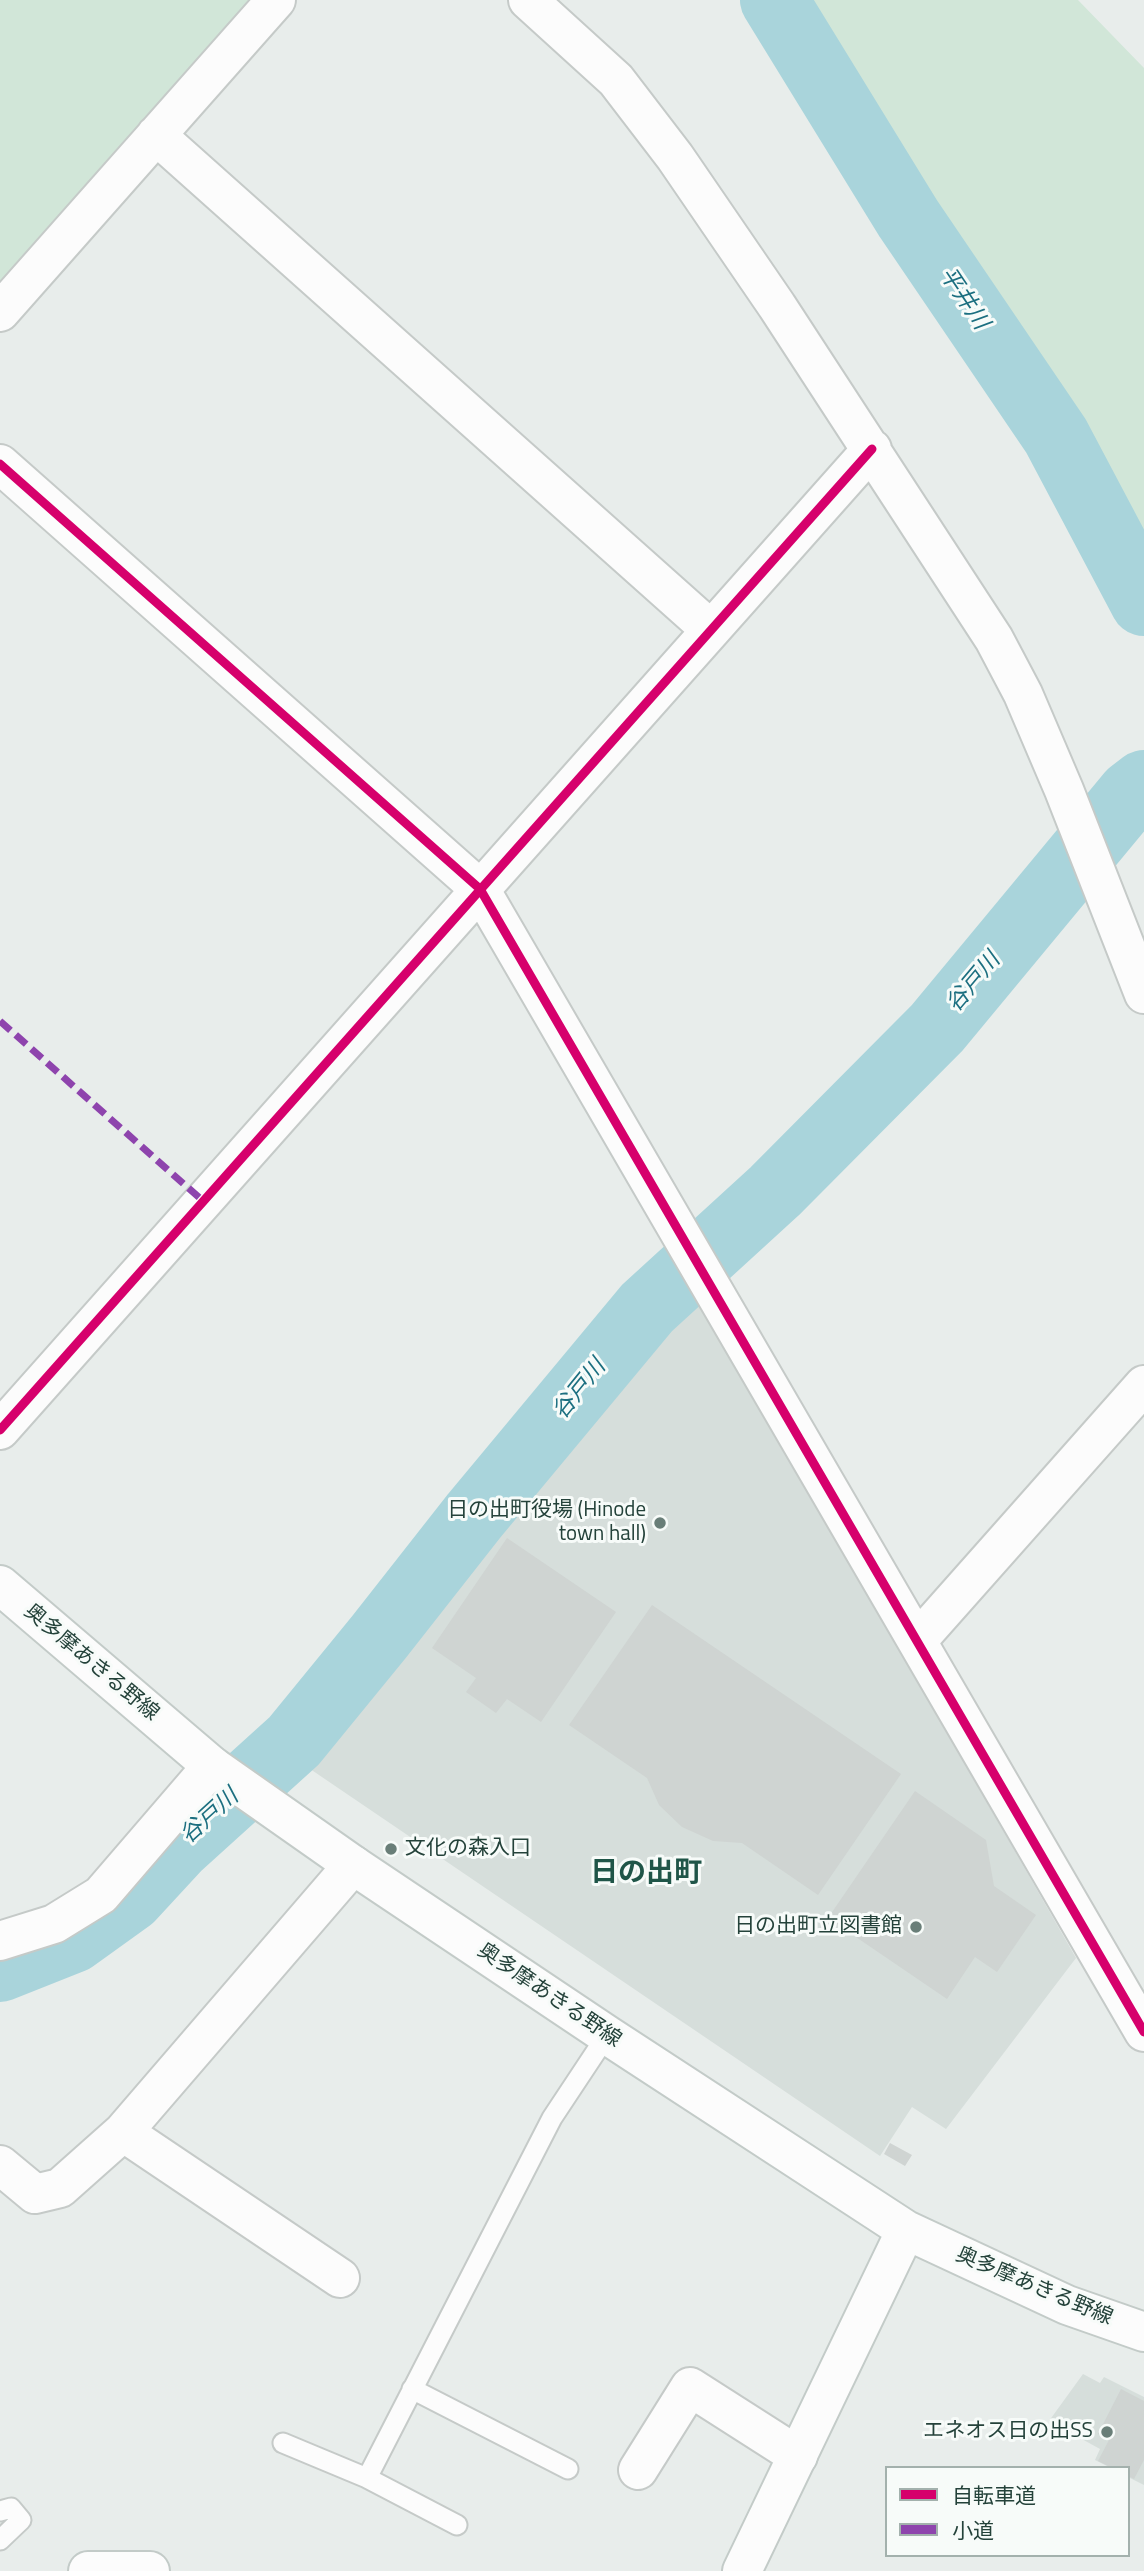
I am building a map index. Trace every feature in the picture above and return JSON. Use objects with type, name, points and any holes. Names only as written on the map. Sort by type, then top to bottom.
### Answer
[{"type":"street","points":[[0,312],[276,0]]},
{"type":"street","points":[[528,0],[616,80],[717,217],[872,449],[994,639],[1023,694],[1064,790],[1144,994]]},
{"type":"street","points":[[156,135],[711,630]]},
{"type":"street","points":[[0,1430],[872,449]]},
{"type":"street","points":[[0,464],[481,889],[1144,2032]]},
{"type":"street","points":[[917,1641],[1144,1385]]},
{"type":"street","name":"奥多摩あきる野線","points":[[0,1586],[212,1766],[353,1865],[607,2035],[906,2230],[1067,2305],[1144,2332]]},
{"type":"street","points":[[0,1941],[54,1924],[102,1895],[212,1766]]},
{"type":"street","points":[[0,2165],[35,2194],[60,2188],[123,2132],[353,1865]]},
{"type":"street","points":[[123,2132],[340,2278]]},
{"type":"street","points":[[742,2571],[906,2230]]},
{"type":"street","points":[[638,2470],[690,2387],[798,2456]]},
{"type":"street","points":[[88,2571],[150,2571]]},
{"type":"lane","points":[[367,2478],[552,2118],[607,2035]]},
{"type":"lane","points":[[412,2389],[568,2469]]},
{"type":"lane","points":[[283,2443],[367,2478],[457,2525]]},
{"type":"lane","points":[[0,2511],[11,2508],[20,2520],[0,2540]]},
{"type":"shaded area","name":"日の出町役場 (Hinode town hall)","points":[[694,1290],[1076,1958],[946,2129],[912,2107],[880,2156],[291,1756]]},
{"type":"shaded area","name":"エネオス日の出SS","points":[[1083,2374],[1100,2383],[1104,2377],[1144,2397],[1144,2485],[1130,2478],[1130,2466],[1107,2466],[1095,2460],[1100,2449],[1049,2421]]},
{"type":"green space","points":[[0,0],[251,0],[0,282]]},
{"type":"green space","points":[[809,0],[1078,0],[1144,68],[1144,548],[923,201]]},
{"type":"building","points":[[507,1538],[616,1612],[541,1722],[507,1699],[496,1713],[466,1692],[476,1678],[432,1648]]},
{"type":"building","points":[[652,1605],[901,1774],[818,1895],[742,1843],[713,1841],[682,1827],[659,1805],[647,1778],[569,1725]]},
{"type":"building","points":[[915,1791],[986,1840],[994,1886],[1036,1915],[997,1972],[975,1957],[947,1999],[828,1918]]},
{"type":"building","points":[[890,2143],[912,2155],[905,2166],[884,2154]]},
{"type":"building","points":[[1121,2389],[1144,2401],[1144,2460],[1134,2479],[1130,2477],[1130,2466],[1108,2466],[1098,2461],[1109,2440],[1098,2434]]},
{"type":"waterway","name":"平井川","points":[[774,0],[908,218],[1056,436],[1144,602]]},
{"type":"waterway","name":"谷戸川","points":[[0,1968],[73,1939],[130,1898],[178,1846],[294,1741],[474,1516],[647,1308],[775,1191],[937,1028],[1131,794],[1144,784]]},
{"type":"marked path","points":[[0,1021],[203,1201]]},
{"type":"cycle path","points":[[0,1430],[872,449]]},
{"type":"cycle path","points":[[0,464],[480,889],[1144,2032]]},
{"type":"place","name":"日の出町役場 (Hinode town hall)","points":[[660,1523]]},
{"type":"place","name":"文化の森入口","points":[[391,1849]]},
{"type":"place","name":"日の出町立図書館","points":[[916,1927]]},
{"type":"place","name":"エネオス日の出SS","points":[[1107,2432]]},
{"type":"district","name":"日の出町","points":[[646,1874]]}]
